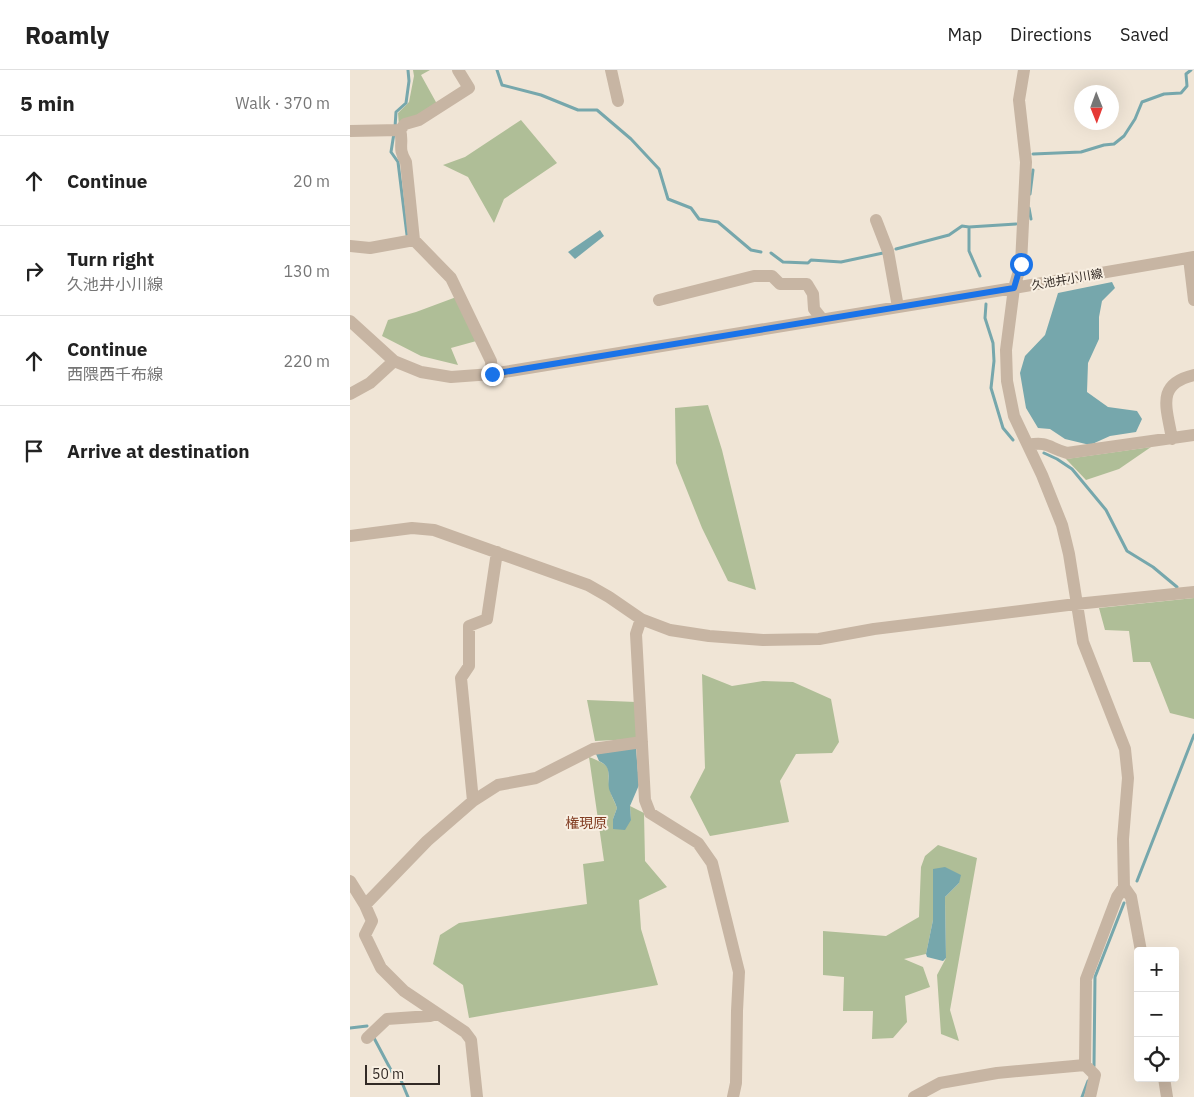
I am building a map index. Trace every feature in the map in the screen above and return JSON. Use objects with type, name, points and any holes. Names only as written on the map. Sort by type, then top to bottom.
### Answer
[{"type":"street","points":[[350,131],[396,130],[405,124],[419,120],[469,88],[458,70]]},
{"type":"street","points":[[611,70],[618,101]]},
{"type":"street","points":[[1024,70],[1019,100],[1026,162],[1021,264],[1014,288],[1006,350],[1007,381],[1014,416],[1042,475],[1062,525],[1069,554],[1083,642],[1124,749],[1128,778],[1123,839],[1124,887],[1131,897],[1140,947]]},
{"type":"street","points":[[396,130],[402,135],[400,152],[406,162],[414,240],[451,278],[491,361],[492,374]]},
{"type":"street","points":[[876,220],[888,251],[898,307]]},
{"type":"street","points":[[350,246],[370,248],[414,240]]},
{"type":"street","points":[[1191,257],[1194,300]]},
{"type":"street","name":"久池井小川線","points":[[350,322],[394,361],[421,372],[451,377],[492,374],[1191,257]]},
{"type":"street","points":[[660,300],[754,276],[772,276],[780,284],[807,284],[814,294],[814,309],[822,319]]},
{"type":"street","points":[[350,394],[370,383],[394,361]]},
{"type":"street","points":[[1172,439],[1166,397],[1168,390],[1178,380],[1194,375]]},
{"type":"street","points":[[1028,445],[1040,443],[1067,454],[1194,435]]},
{"type":"street","points":[[350,536],[412,528],[434,530],[588,586],[609,597],[641,619],[670,630],[709,636],[763,640],[818,639],[874,629],[1076,604],[1194,592]]},
{"type":"street","points":[[473,801],[461,678],[469,666],[469,626],[487,619],[497,552]]},
{"type":"street","points":[[641,619],[636,634],[645,800],[650,813],[698,843],[712,863],[739,972],[736,1083],[733,1097]]},
{"type":"street","points":[[365,905],[428,841],[473,801],[498,785],[536,778],[592,749],[642,742]]},
{"type":"street","points":[[350,882],[365,905],[372,921],[365,935],[381,968],[404,991],[465,1032],[471,1040],[477,1097]]},
{"type":"street","points":[[1090,1097],[1094,1075],[1085,1065],[1086,979],[1117,897],[1124,887]]},
{"type":"street","points":[[367,1038],[387,1020],[437,1014]]},
{"type":"street","points":[[914,1097],[940,1082],[997,1073],[1085,1065]]},
{"type":"street","points":[[1165,1082],[1167,1097]]},
{"type":"green space","points":[[413,70],[430,70],[421,75],[437,104],[399,126],[398,113],[409,102],[414,76]]},
{"type":"green space","points":[[521,120],[557,163],[504,199],[494,223],[468,177],[443,165],[465,157]]},
{"type":"green space","points":[[459,296],[480,340],[451,348],[458,365],[421,356],[382,336],[388,320]]},
{"type":"green space","points":[[708,405],[722,450],[756,590],[728,581],[702,528],[676,463],[675,408]]},
{"type":"green space","points":[[1151,447],[1119,469],[1086,480],[1066,459]]},
{"type":"green space","points":[[1194,598],[1194,719],[1170,713],[1150,662],[1133,662],[1129,631],[1105,630],[1099,608]]},
{"type":"green space","points":[[702,674],[732,686],[763,681],[793,682],[831,699],[839,742],[832,753],[796,754],[780,781],[789,822],[710,836],[690,797],[705,768]]},
{"type":"green space","points":[[587,700],[636,702],[636,739],[595,741]]},
{"type":"green space","points":[[589,757],[607,766],[611,792],[617,808],[613,819],[631,820],[630,806],[644,813],[645,861],[667,887],[639,900],[641,929],[658,985],[469,1018],[463,985],[433,964],[440,935],[459,923],[587,904],[583,864],[604,861]]},
{"type":"green space","points":[[938,845],[977,858],[950,1010],[959,1041],[941,1034],[937,975],[946,958],[945,897],[959,883],[933,869],[933,920],[926,954],[904,959],[923,967],[930,987],[905,996],[907,1022],[893,1038],[872,1039],[873,1011],[843,1011],[844,977],[823,975],[823,931],[886,936],[919,917],[921,867],[925,856]]},
{"type":"water","points":[[600,230],[604,236],[575,259],[568,252]]},
{"type":"water","points":[[1112,282],[1115,288],[1102,301],[1099,317],[1099,339],[1088,363],[1087,392],[1108,407],[1137,411],[1142,419],[1136,432],[1110,436],[1090,445],[1065,439],[1050,429],[1038,428],[1026,408],[1020,373],[1025,356],[1045,335],[1058,293]]},
{"type":"water","points":[[636,748],[639,785],[630,806],[631,820],[625,830],[613,829],[613,819],[617,808],[609,789],[608,769],[599,761],[596,754]]},
{"type":"water","points":[[945,867],[961,875],[959,883],[945,897],[946,958],[943,961],[927,957],[926,954],[933,920],[933,869]]},
{"type":"waterway","points":[[395,127],[396,112],[406,103],[409,81],[408,70]]},
{"type":"waterway","points":[[497,70],[502,85],[541,95],[578,110],[597,110],[631,139],[659,169],[668,199],[691,208],[699,219],[718,222],[751,250],[761,252]]},
{"type":"waterway","points":[[1033,154],[1081,152],[1114,144],[1124,136],[1135,119],[1142,102],[1164,94],[1181,93],[1187,86],[1186,74],[1191,70]]},
{"type":"waterway","points":[[394,133],[391,152],[398,162],[407,235]]},
{"type":"waterway","points":[[1030,194],[1033,170]]},
{"type":"waterway","points":[[1029,208],[1031,219]]},
{"type":"waterway","points":[[980,276],[969,251],[969,227],[1016,224]]},
{"type":"waterway","points":[[896,249],[949,235],[962,226],[969,227]]},
{"type":"waterway","points":[[771,253],[783,262],[808,263],[811,260],[841,262],[883,253]]},
{"type":"waterway","points":[[986,304],[985,318],[993,343],[994,361],[991,388],[1003,428],[1013,440]]},
{"type":"waterway","points":[[1044,453],[1072,469],[1106,510],[1127,551],[1153,567],[1177,587]]},
{"type":"waterway","points":[[1137,881],[1194,735]]},
{"type":"waterway","points":[[1094,1066],[1095,977],[1124,903]]},
{"type":"waterway","points":[[350,1028],[367,1026]]},
{"type":"waterway","points":[[374,1038],[392,1072],[398,1073],[408,1097]]},
{"type":"waterway","points":[[1082,1097],[1088,1081]]},
{"type":"district","name":"権現原","points":[[586,823]]},
{"type":"route","points":[[492,374],[1014,288],[1021,264]]}]
